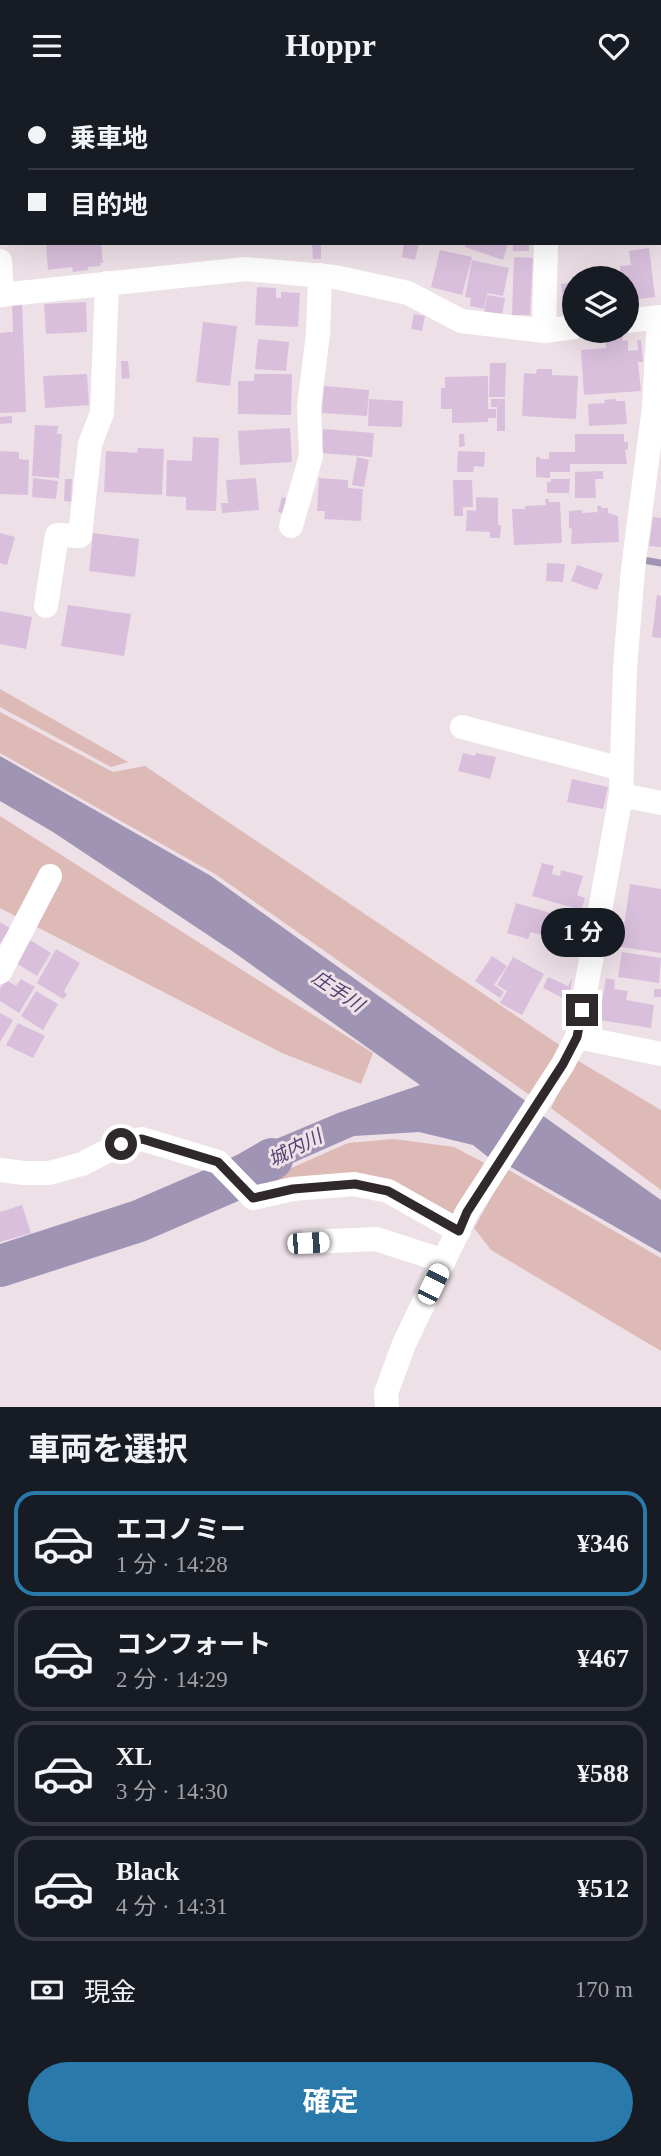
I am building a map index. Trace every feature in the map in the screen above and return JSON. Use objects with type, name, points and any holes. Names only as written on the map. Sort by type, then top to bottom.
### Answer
[{"type":"street","points":[[544,331],[546,245]]},
{"type":"street","points":[[0,261],[1,295],[246,269],[320,275],[408,293],[461,321],[544,331],[562,329]]},
{"type":"street","points":[[291,526],[312,456],[309,406],[318,334],[320,275]]},
{"type":"street","points":[[46,606],[57,535],[80,536],[90,444],[102,413],[107,283]]},
{"type":"street","points":[[387,1407],[386,1393],[404,1344],[463,1222],[563,1064],[577,1037],[621,795],[625,668],[633,569],[654,407],[660,317],[639,319]]},
{"type":"street","points":[[462,727],[622,769]]},
{"type":"street","points":[[621,795],[661,803]]},
{"type":"street","points":[[0,972],[50,876]]},
{"type":"street","points":[[577,1037],[661,1054]]},
{"type":"street","points":[[0,1170],[49,1173],[82,1164],[121,1144],[142,1139],[218,1162],[253,1198],[293,1189],[355,1184],[388,1191],[463,1222]]},
{"type":"street","points":[[308,1243],[376,1239],[444,1261]]},
{"type":"shaded area","points":[[0,689],[128,762],[111,767],[0,707]]},
{"type":"shaded area","points":[[0,712],[113,772],[145,766],[561,1046],[531,1096],[215,874],[0,753]]},
{"type":"shaded area","points":[[0,816],[373,1053],[361,1084],[282,1053],[0,908]]},
{"type":"shaded area","points":[[575,1059],[661,1110],[661,1190],[551,1108]]},
{"type":"shaded area","points":[[394,1139],[454,1147],[488,1165],[455,1218],[396,1188],[263,1188],[253,1185],[348,1143]]},
{"type":"shaded area","points":[[507,1169],[661,1258],[661,1351],[491,1250],[474,1228]]},
{"type":"water","name":"庄手川","points":[[0,756],[211,876],[527,1102],[488,1157],[473,1145],[419,1132],[354,1136],[247,1183],[228,1159],[338,1113],[420,1085],[232,951],[53,832],[0,801]]},
{"type":"water","points":[[539,1113],[661,1200],[661,1253],[509,1166]]},
{"type":"building","points":[[46,245],[101,245],[101,266],[73,272],[72,267],[48,270]]},
{"type":"building","points":[[312,245],[321,245],[321,259],[313,259]]},
{"type":"building","points":[[404,245],[419,245],[415,260],[402,257]]},
{"type":"building","points":[[466,245],[507,245],[503,260]]},
{"type":"building","points":[[513,245],[529,245],[529,251],[513,251]]},
{"type":"building","points":[[649,248],[655,297],[639,299],[639,266],[620,266],[631,265],[629,251]]},
{"type":"building","points":[[440,250],[472,257],[462,295],[431,287]]},
{"type":"building","points":[[514,257],[533,258],[530,315],[512,315]]},
{"type":"building","points":[[472,260],[509,268],[503,296],[487,293],[484,309],[470,306],[471,298],[465,297]]},
{"type":"building","points":[[257,287],[276,288],[276,298],[281,298],[281,292],[300,293],[298,327],[255,325]]},
{"type":"building","points":[[487,295],[505,298],[502,316],[484,314]]},
{"type":"building","points":[[86,302],[87,332],[46,334],[44,304]]},
{"type":"building","points":[[12,304],[22,304],[26,412],[0,413],[0,333],[13,332]]},
{"type":"building","points":[[414,314],[425,316],[422,331],[411,329]]},
{"type":"building","points":[[203,322],[237,326],[230,386],[196,382]]},
{"type":"building","points":[[258,339],[289,342],[286,371],[255,369]]},
{"type":"building","points":[[641,340],[643,362],[638,362],[641,391],[584,395],[581,350],[606,348],[606,343],[628,343],[628,351],[638,350],[637,343]]},
{"type":"building","points":[[121,361],[128,361],[130,378],[122,379]]},
{"type":"building","points":[[490,363],[506,363],[505,397],[489,397]]},
{"type":"building","points":[[537,369],[552,369],[552,375],[578,376],[576,419],[522,416],[524,373],[536,374]]},
{"type":"building","points":[[87,374],[89,405],[45,408],[43,376]]},
{"type":"building","points":[[254,374],[292,374],[291,415],[238,414],[238,381],[254,381]]},
{"type":"building","points":[[488,376],[488,409],[496,409],[496,418],[488,418],[488,422],[452,423],[452,409],[441,409],[441,388],[445,388],[445,377]]},
{"type":"building","points":[[324,386],[369,390],[367,416],[322,413]]},
{"type":"building","points":[[369,399],[403,401],[402,427],[368,426]]},
{"type":"building","points":[[491,399],[505,399],[505,431],[497,431],[497,407],[491,407]]},
{"type":"building","points":[[616,399],[625,401],[627,424],[589,426],[588,404]]},
{"type":"building","points":[[12,416],[12,423],[0,424],[0,417]]},
{"type":"building","points":[[35,425],[58,426],[57,434],[62,434],[59,478],[32,476]]},
{"type":"building","points":[[290,428],[292,462],[240,465],[238,431]]},
{"type":"building","points":[[323,429],[374,433],[372,457],[321,453]]},
{"type":"building","points":[[459,434],[464,434],[465,446],[459,447]]},
{"type":"building","points":[[575,434],[624,434],[624,442],[628,442],[628,449],[625,450],[627,464],[570,464],[570,472],[550,472],[550,478],[536,477],[536,457],[549,459],[549,452],[575,452]]},
{"type":"building","points":[[193,437],[219,438],[216,511],[186,510],[186,497],[166,496],[167,460],[192,461]]},
{"type":"building","points":[[138,448],[164,449],[162,495],[104,492],[106,451],[137,453]]},
{"type":"building","points":[[0,451],[19,452],[19,459],[29,460],[28,495],[0,494]]},
{"type":"building","points":[[458,451],[485,452],[484,467],[474,466],[473,472],[457,472]]},
{"type":"building","points":[[357,457],[369,460],[364,487],[352,485]]},
{"type":"building","points":[[603,471],[603,479],[595,479],[596,498],[575,498],[575,472]]},
{"type":"building","points":[[33,478],[58,481],[56,499],[32,497]]},
{"type":"building","points":[[256,478],[259,510],[222,513],[221,503],[228,503],[226,480]]},
{"type":"building","points":[[319,478],[348,480],[348,488],[363,489],[361,521],[324,519],[325,511],[317,511]]},
{"type":"building","points":[[65,479],[72,479],[71,502],[64,501]]},
{"type":"building","points":[[551,479],[570,479],[569,493],[547,493],[547,482],[551,482]]},
{"type":"building","points":[[453,480],[472,480],[473,507],[463,507],[463,516],[454,516]]},
{"type":"building","points":[[282,497],[293,500],[289,515],[278,512]]},
{"type":"building","points":[[476,497],[498,498],[500,538],[490,538],[490,532],[466,531],[467,510],[476,511]]},
{"type":"building","points":[[545,499],[549,499],[549,502],[560,502],[562,543],[514,545],[512,509],[546,505]]},
{"type":"building","points":[[597,506],[608,508],[608,513],[618,516],[619,542],[571,544],[569,511],[598,512]]},
{"type":"building","points":[[653,517],[661,518],[661,547],[649,546]]},
{"type":"building","points":[[0,533],[15,537],[7,565],[0,563]]},
{"type":"building","points":[[93,533],[139,539],[135,577],[89,571]]},
{"type":"building","points":[[547,563],[565,564],[563,582],[546,581]]},
{"type":"building","points":[[577,565],[603,574],[597,590],[571,581]]},
{"type":"building","points":[[657,595],[661,596],[661,638],[652,637]]},
{"type":"building","points":[[68,605],[131,614],[124,656],[61,646]]},
{"type":"building","points":[[0,611],[32,617],[26,649],[0,644]]},
{"type":"building","points":[[463,753],[496,757],[490,779],[458,771]]},
{"type":"building","points":[[572,779],[608,787],[603,809],[567,802]]},
{"type":"building","points":[[542,863],[554,866],[552,874],[560,876],[561,870],[583,876],[577,895],[585,898],[581,910],[532,896]]},
{"type":"building","points":[[630,884],[661,889],[661,953],[621,947]]},
{"type":"building","points":[[516,903],[585,923],[578,946],[531,932],[528,939],[507,933]]},
{"type":"building","points":[[0,922],[10,928],[0,944]]},
{"type":"building","points":[[30,940],[51,953],[37,976],[16,963]]},
{"type":"building","points":[[56,949],[80,963],[64,991],[67,995],[63,999],[37,983]]},
{"type":"building","points":[[622,952],[661,958],[659,983],[618,977]]},
{"type":"building","points":[[492,956],[507,966],[494,985],[504,992],[500,998],[475,981]]},
{"type":"building","points":[[513,957],[544,974],[522,1015],[500,1003],[507,991],[497,985]]},
{"type":"building","points":[[548,977],[568,986],[572,978],[569,1001],[543,988]]},
{"type":"building","points":[[606,978],[615,980],[614,989],[628,991],[626,1000],[654,1005],[651,1028],[599,1020]]},
{"type":"building","points":[[21,979],[35,987],[19,1013],[0,1001],[0,989],[6,980],[16,986]]},
{"type":"building","points":[[654,989],[661,989],[661,997],[654,997]]},
{"type":"building","points":[[36,991],[58,1004],[43,1030],[21,1016]]},
{"type":"building","points":[[0,1013],[13,1020],[0,1042]]},
{"type":"building","points":[[18,1023],[45,1036],[33,1058],[6,1045]]},
{"type":"building","points":[[22,1205],[31,1233],[0,1242],[0,1212]]},
{"type":"waterway","points":[[643,560],[661,563]]},
{"type":"waterway","name":"城内川","points":[[0,1266],[139,1221],[241,1177],[272,1159]]},
{"type":"route","points":[[121,1144],[142,1139],[218,1162],[253,1198],[293,1189],[355,1184],[388,1191],[459,1231],[467,1212],[563,1064],[577,1037],[582,1010]]}]
